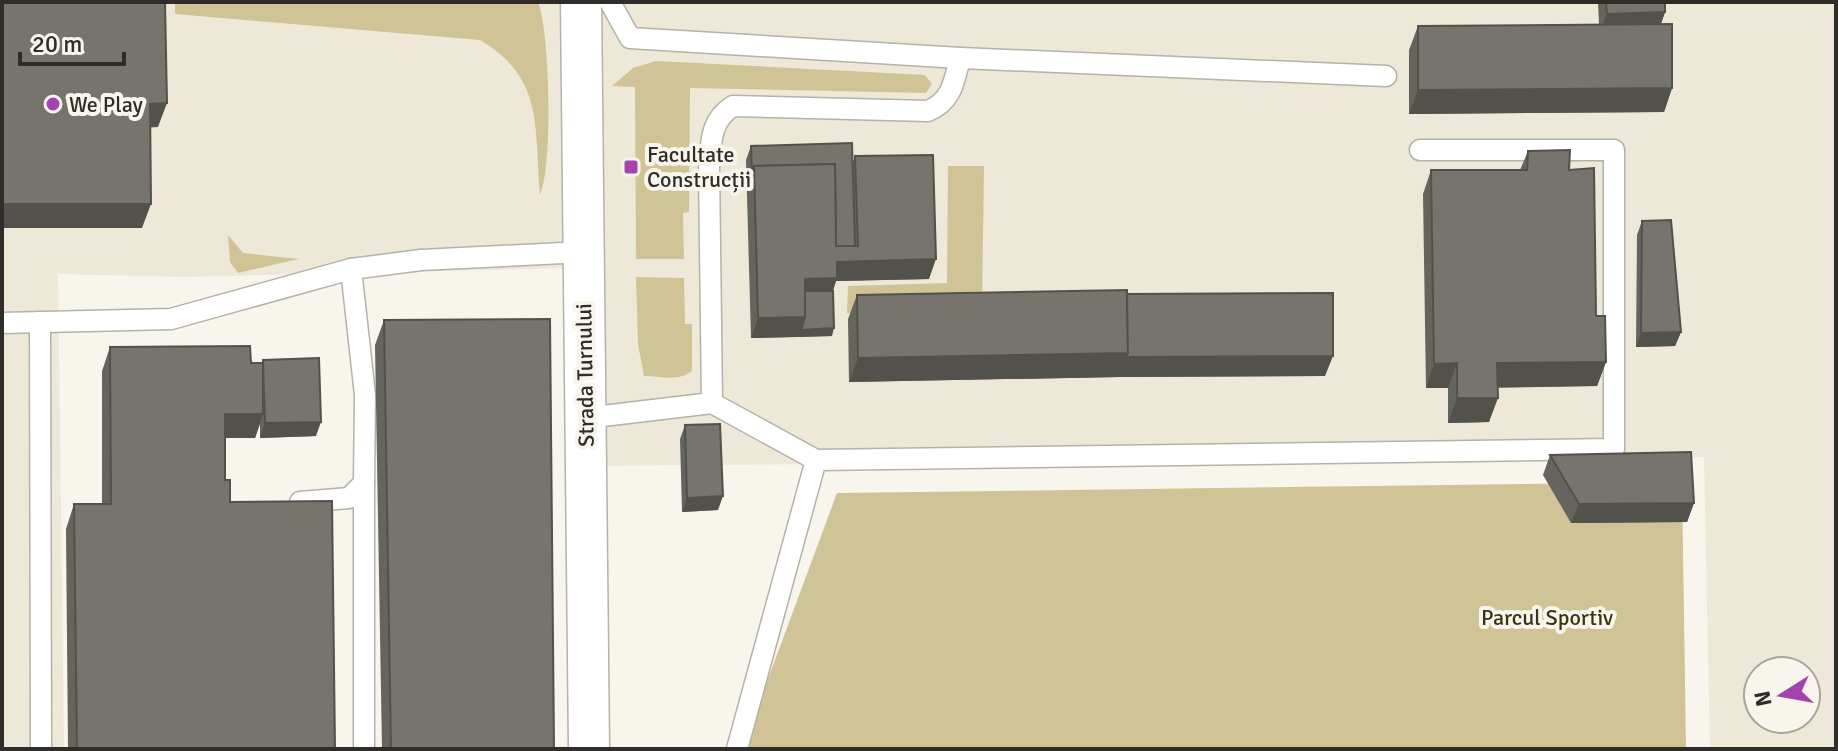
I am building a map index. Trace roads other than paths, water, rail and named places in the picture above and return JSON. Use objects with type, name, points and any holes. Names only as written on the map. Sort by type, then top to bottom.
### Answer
[{"type":"street","name":"Strada Turnului","points":[[581,2],[589,749]]},
{"type":"lane","points":[[610,2],[630,38],[960,58],[1386,76]]},
{"type":"lane","points":[[712,403],[709,167],[711,141],[720,114],[733,106],[928,111],[942,105],[953,89],[960,58]]},
{"type":"lane","points":[[586,418],[712,403],[816,460],[1614,449],[1614,150],[1420,150]]},
{"type":"lane","points":[[2,323],[171,319],[351,269],[421,260],[584,252]]},
{"type":"lane","points":[[351,269],[365,395],[364,749]]},
{"type":"lane","points":[[40,322],[41,749]]},
{"type":"lane","points":[[737,749],[816,460]]},
{"type":"lane","points":[[300,502],[349,498],[364,483]]},
{"type":"place","name":"We Play","points":[[53,104]]},
{"type":"place","name":"Facultate Construcții","points":[[631,167]]},
{"type":"park label","name":"Parcul Sportiv","points":[[1547,617]]}]
